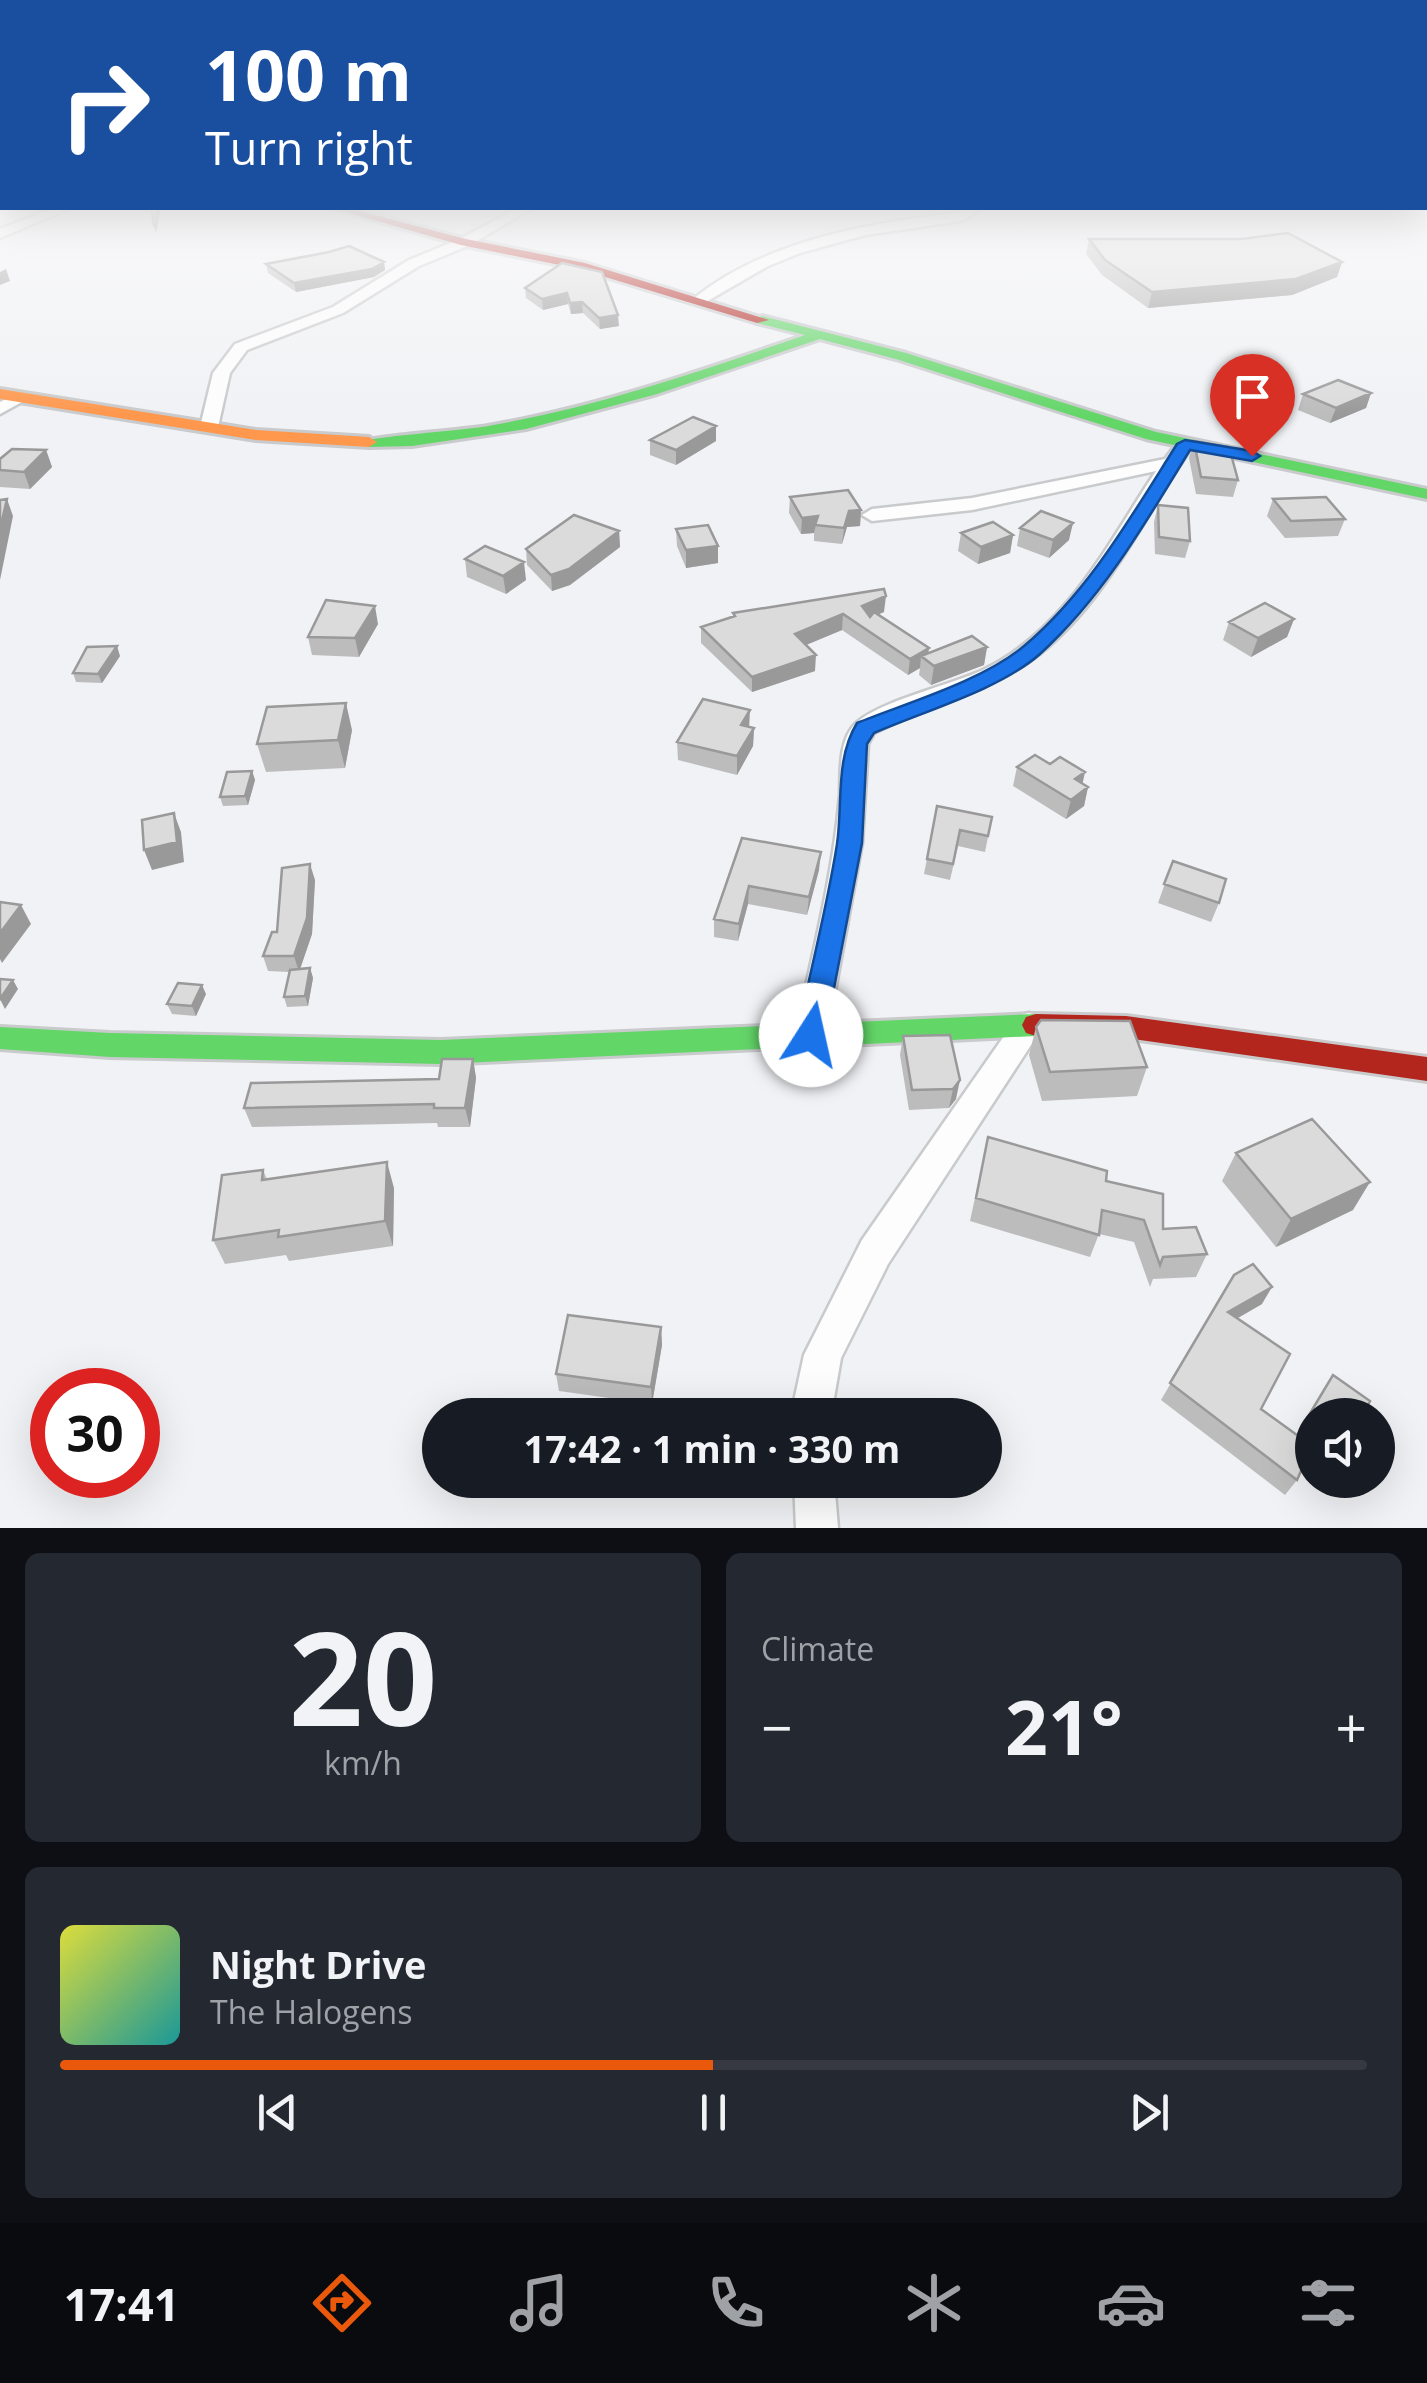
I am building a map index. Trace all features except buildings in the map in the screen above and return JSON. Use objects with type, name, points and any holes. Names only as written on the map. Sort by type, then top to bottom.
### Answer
[{"type":"street","points":[[209,426],[220,375],[229,356],[241,347],[338,310],[397,273]]},
{"type":"street","points":[[604,273],[816,336],[901,356],[1178,454],[1285,462],[1427,494]]},
{"type":"street","points":[[699,300],[726,290],[750,273]]},
{"type":"street","points":[[7,400],[256,435],[370,444],[445,440],[552,421],[638,398],[816,336]]},
{"type":"street","points":[[872,515],[972,504],[1178,454]]},
{"type":"street","points":[[811,1035],[850,843],[856,744],[865,728],[993,674],[1031,650],[1109,565],[1178,454]]},
{"type":"street","points":[[814,1398],[823,1355],[875,1252],[1029,1025]]},
{"type":"street","points":[[0,1038],[110,1045],[442,1052],[1029,1025],[1126,1027],[1427,1069]]},
{"type":"street","points":[[815,1498],[817,1528]]},
{"type":"traffic: fast","points":[[762,320],[901,356],[1152,436],[1427,494]]},
{"type":"traffic: fast","points":[[369,442],[412,441],[526,424],[652,391],[816,336]]},
{"type":"traffic: fast","points":[[0,1038],[110,1045],[441,1052],[1036,1025]]},
{"type":"traffic: slow","points":[[0,394],[256,435],[369,442]]},
{"type":"traffic: jam","points":[[605,273],[762,320]]},
{"type":"traffic: jam","points":[[1036,1025],[1126,1027],[1427,1069]]},
{"type":"route","points":[[811,1035],[850,843],[856,744],[865,728],[993,674],[1031,650],[1109,565],[1185,444],[1252,456]]}]
